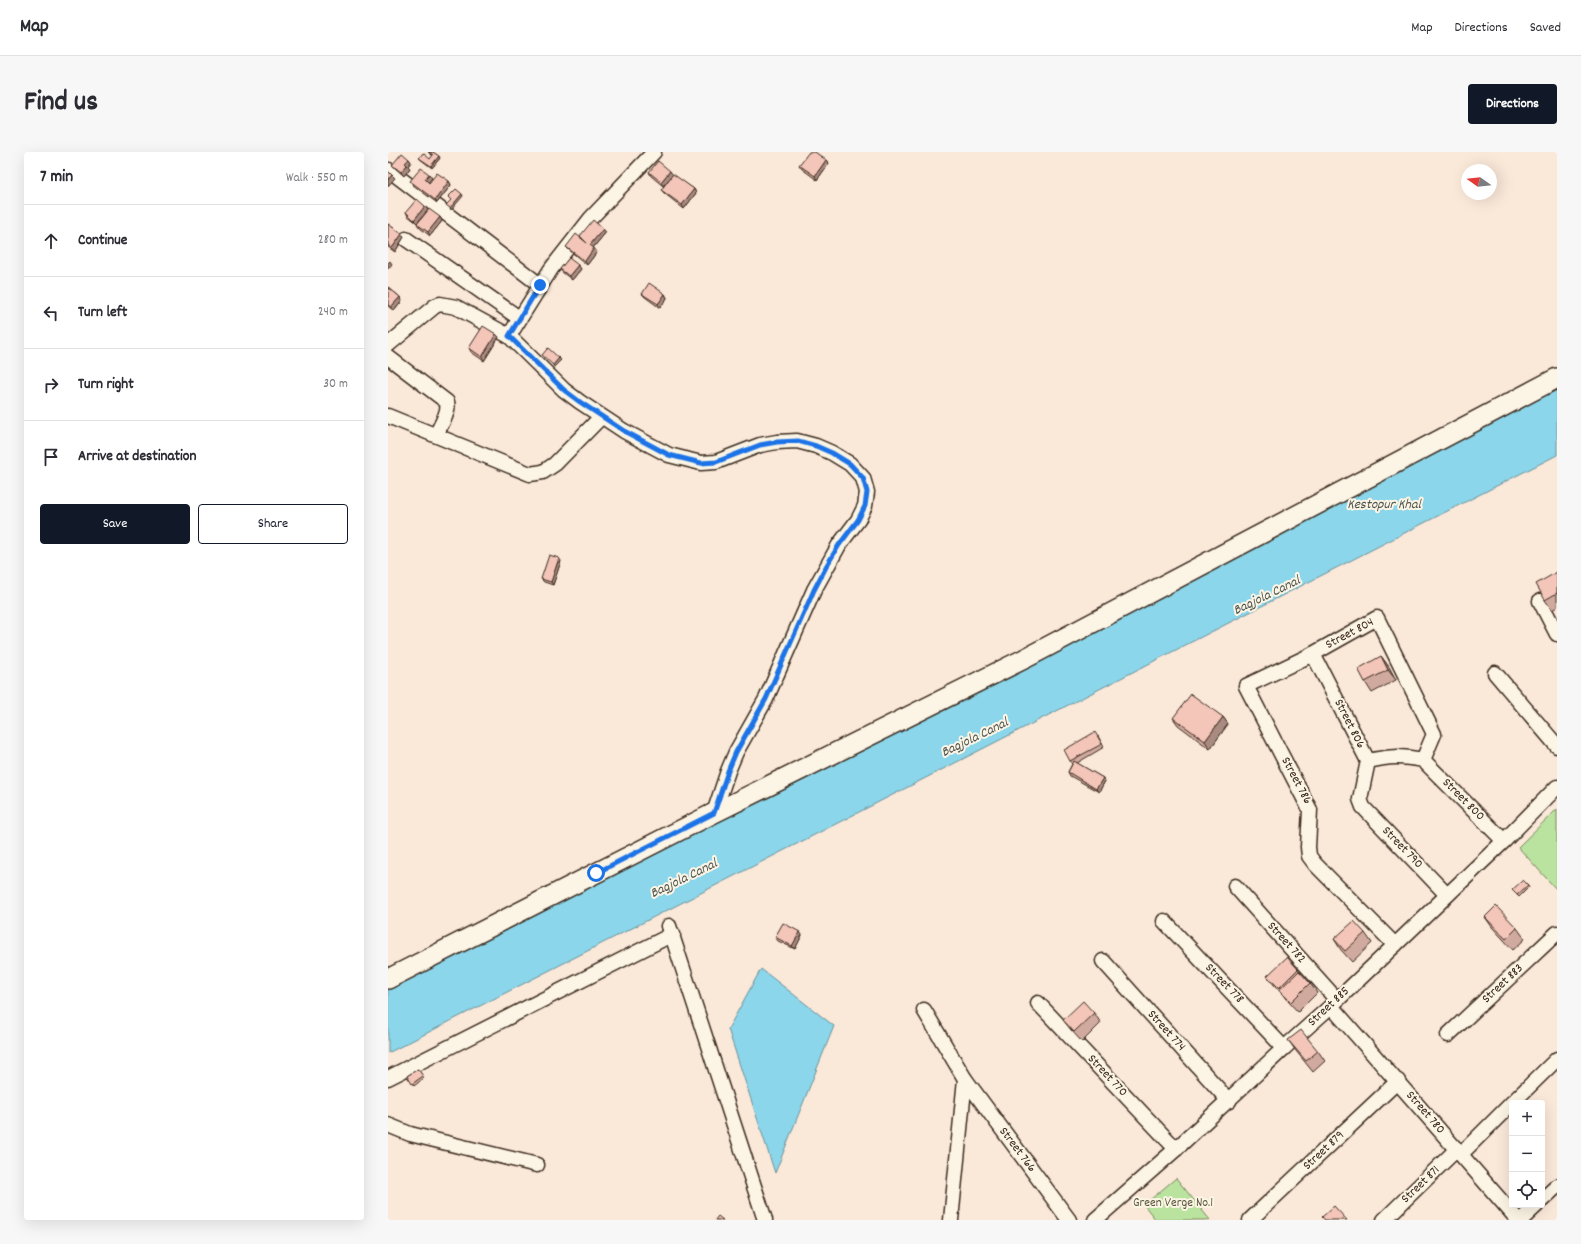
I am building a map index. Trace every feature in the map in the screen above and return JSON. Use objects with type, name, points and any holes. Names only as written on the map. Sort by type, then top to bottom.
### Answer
[{"type":"street","points":[[509,336],[540,285],[591,218],[654,152]]},
{"type":"street","points":[[389,170],[540,285]]},
{"type":"street","points":[[406,239],[519,318]]},
{"type":"street","points":[[388,345],[435,306],[440,304],[456,307],[509,336],[564,390],[601,417],[669,455],[701,463],[716,462],[760,445],[777,442],[798,441],[826,451],[850,464],[863,478],[867,492],[865,506],[858,520],[839,545],[814,590],[766,699],[736,752],[714,813]]},
{"type":"street","points":[[388,357],[447,402],[447,412],[436,435]]},
{"type":"street","points":[[388,979],[635,858],[714,813],[1024,659],[1557,378]]},
{"type":"street","points":[[388,416],[530,474],[543,472],[555,464],[601,417]]},
{"type":"street","points":[[1540,601],[1557,634]]},
{"type":"street","name":"Street 804","points":[[1246,686],[1313,654],[1377,618],[1434,734],[1423,760]]},
{"type":"street","name":"Street 806","points":[[1313,654],[1368,761],[1360,798]]},
{"type":"street","points":[[1495,673],[1557,746]]},
{"type":"street","name":"Street 786","points":[[1246,686],[1310,810],[1309,856],[1315,864],[1395,945]]},
{"type":"street","points":[[1368,761],[1389,756],[1403,756],[1423,760]]},
{"type":"street","name":"Street 800","points":[[1423,760],[1504,841]]},
{"type":"street","name":"Street 885","points":[[1095,1220],[1176,1150],[1334,1003],[1504,841],[1557,787]]},
{"type":"street","name":"Street 790","points":[[1360,798],[1363,807],[1369,815],[1447,895]]},
{"type":"street","name":"Street 782","points":[[1235,886],[1334,1003]]},
{"type":"street","name":"Street 778","points":[[1164,921],[1284,1048]]},
{"type":"street","points":[[388,1078],[671,930],[765,1220]]},
{"type":"street","name":"Street 883","points":[[1448,1035],[1557,933]]},
{"type":"street","name":"Street 774","points":[[1103,961],[1229,1101]]},
{"type":"street","name":"Street 770","points":[[1038,1003],[1176,1150]]},
{"type":"street","name":"Street 780","points":[[1334,1003],[1398,1082],[1520,1220]]},
{"type":"street","name":"Street 766","points":[[924,1010],[965,1079],[1069,1220]]},
{"type":"street","name":"Street 871","points":[[1515,1100],[1557,1059]]},
{"type":"street","points":[[951,1220],[965,1079]]},
{"type":"street","name":"Street 879","points":[[1250,1220],[1398,1082]]},
{"type":"street","name":"Street 871","points":[[1384,1220],[1509,1106]]},
{"type":"street","points":[[388,1125],[410,1134],[537,1165]]},
{"type":"street","points":[[1545,1197],[1557,1186]]},
{"type":"street","points":[[1520,1220],[1534,1208]]},
{"type":"green space","points":[[1557,809],[1557,890],[1518,847]]},
{"type":"green space","name":"Green Verge No.1","points":[[1176,1178],[1210,1220],[1156,1220],[1144,1205]]},
{"type":"water","name":"Kestopur Khal","points":[[1557,378],[1557,455],[388,1053],[388,976]]},
{"type":"water","points":[[761,969],[834,1026],[775,1173],[728,1029]]},
{"type":"building","points":[[429,152],[433,152],[439,156],[431,166],[419,158],[423,153],[430,159],[433,155]]},
{"type":"building","points":[[809,152],[815,152],[826,160],[815,176],[799,165]]},
{"type":"building","points":[[402,153],[409,159],[405,163],[407,165],[401,172],[392,165]]},
{"type":"building","points":[[658,161],[670,171],[661,182],[649,172]]},
{"type":"building","points":[[421,168],[429,174],[425,179],[429,183],[437,173],[449,181],[435,200],[410,181]]},
{"type":"building","points":[[388,171],[392,175],[388,180]]},
{"type":"building","points":[[673,174],[694,189],[682,205],[661,190]]},
{"type":"building","points":[[456,189],[462,194],[450,208],[446,205],[451,200],[448,197]]},
{"type":"building","points":[[417,199],[425,206],[414,220],[406,212]]},
{"type":"building","points":[[429,209],[440,217],[428,232],[417,224]]},
{"type":"building","points":[[593,220],[603,229],[590,245],[594,248],[585,261],[566,247],[576,234],[587,243],[580,236]]},
{"type":"building","points":[[388,224],[402,234],[392,248],[388,245]]},
{"type":"building","points":[[569,258],[578,265],[569,276],[560,269]]},
{"type":"building","points":[[649,283],[665,294],[658,304],[642,294]]},
{"type":"building","points":[[388,287],[400,297],[391,307],[388,305]]},
{"type":"building","points":[[483,326],[496,334],[482,357],[469,348]]},
{"type":"building","points":[[548,348],[559,358],[553,365],[542,355]]},
{"type":"building","points":[[549,555],[559,558],[551,582],[541,579]]},
{"type":"building","points":[[1557,572],[1557,593],[1545,600],[1536,584]]},
{"type":"building","points":[[1381,656],[1388,670],[1365,682],[1358,669]]},
{"type":"building","points":[[1191,694],[1223,717],[1205,741],[1173,718]]},
{"type":"building","points":[[1095,732],[1102,744],[1070,761],[1064,750]]},
{"type":"building","points":[[1074,761],[1103,778],[1096,789],[1068,772]]},
{"type":"building","points":[[1523,880],[1528,885],[1517,895],[1512,890]]},
{"type":"building","points":[[1496,906],[1517,928],[1506,939],[1485,917]]},
{"type":"building","points":[[1354,921],[1365,933],[1345,951],[1334,939]]},
{"type":"building","points":[[783,923],[800,932],[792,946],[775,937]]},
{"type":"building","points":[[1287,957],[1298,969],[1279,988],[1267,976]]},
{"type":"building","points":[[1299,971],[1310,983],[1291,1002],[1279,990]]},
{"type":"building","points":[[1083,1001],[1094,1013],[1074,1032],[1063,1020]]},
{"type":"building","points":[[1301,1030],[1318,1051],[1306,1061],[1288,1040]]},
{"type":"building","points":[[418,1069],[423,1076],[412,1084],[407,1076]]},
{"type":"building","points":[[1334,1206],[1347,1220],[1325,1220],[1322,1217]]},
{"type":"building","points":[[718,1216],[723,1220],[715,1220]]},
{"type":"route","points":[[540,285],[509,336],[564,390],[601,417],[669,455],[701,463],[716,462],[760,445],[777,442],[798,441],[816,446],[832,453],[850,464],[863,478],[867,492],[865,506],[858,520],[839,545],[827,565],[804,611],[766,699],[736,752],[714,813],[596,873]]},
{"type":"water label","name":"Bagjola Canal","points":[[1267,596]]},
{"type":"water label","name":"Bagjola Canal","points":[[975,738]]},
{"type":"water label","name":"Bagjola Canal","points":[[684,879]]}]
